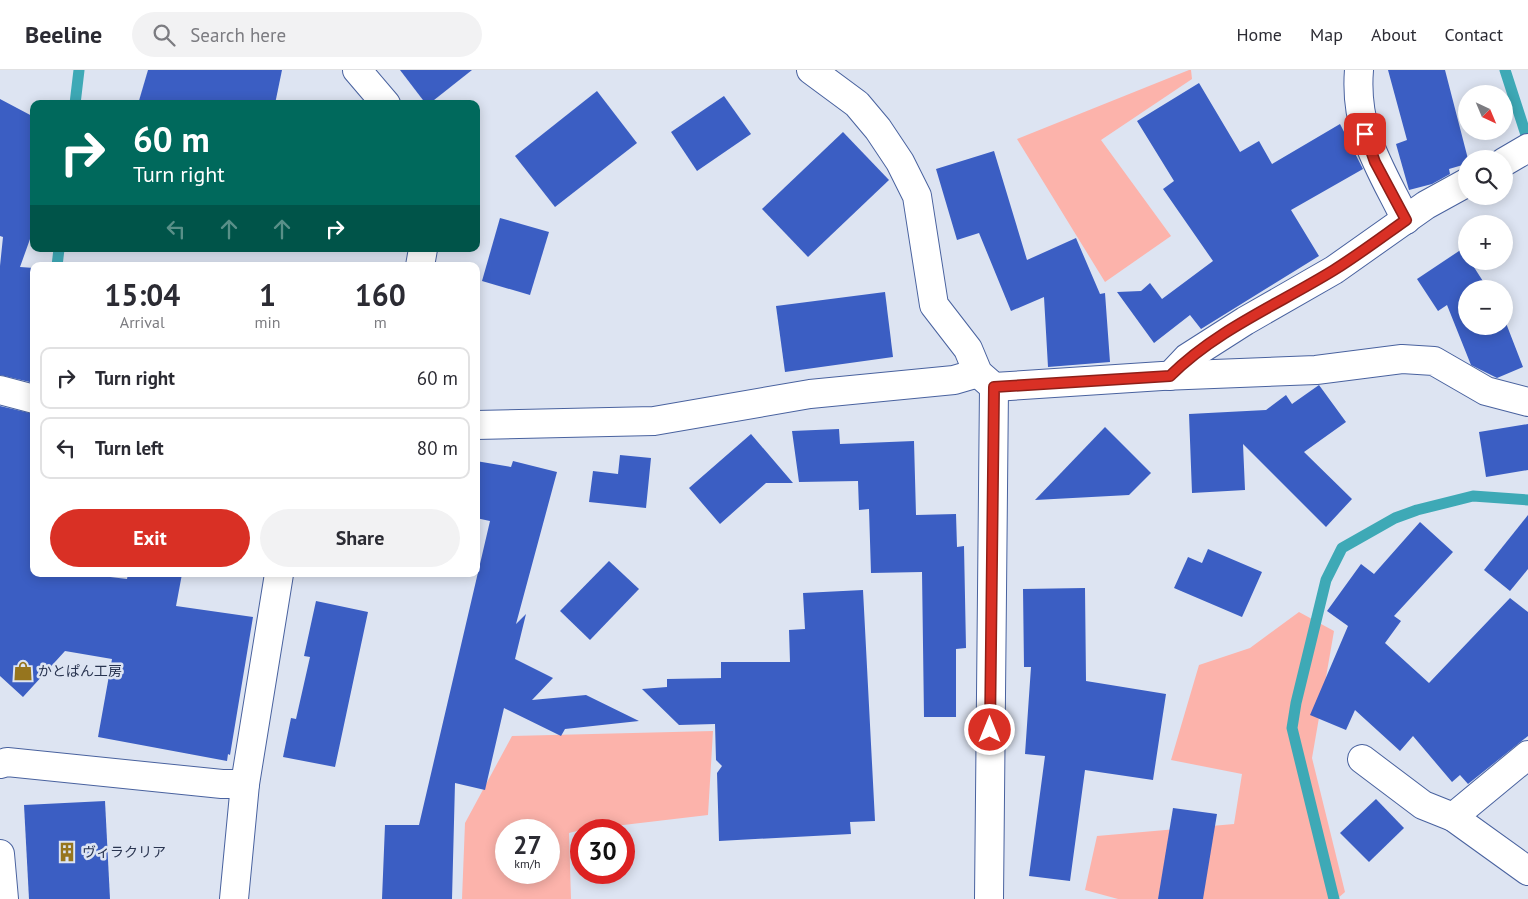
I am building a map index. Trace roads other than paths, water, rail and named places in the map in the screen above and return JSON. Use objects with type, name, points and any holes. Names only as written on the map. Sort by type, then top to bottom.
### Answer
[{"type":"street","points":[[357,70],[383,100]]},
{"type":"street","points":[[811,70],[857,104],[878,129],[900,162],[917,196],[934,305],[968,349],[986,380],[989,899]]},
{"type":"street","points":[[1359,70],[1360,120],[1375,162],[1406,220]]},
{"type":"street","points":[[1170,376],[1187,358],[1245,321],[1334,270],[1406,220],[1458,188]]},
{"type":"street","points":[[480,425],[654,421],[810,394],[954,380],[1170,376],[1316,370],[1402,359],[1434,361],[1486,391],[1528,402]]},
{"type":"street","points":[[0,390],[30,398]]},
{"type":"street","points":[[234,899],[246,784],[279,577]]},
{"type":"street","points":[[1453,817],[1528,755]]},
{"type":"street","points":[[1362,759],[1423,805],[1453,817],[1528,871]]},
{"type":"street","points":[[0,764],[7,762],[222,784],[246,784]]},
{"type":"street","points":[[0,854],[4,899]]},
{"type":"waterway","points":[[75,100],[79,70]]},
{"type":"waterway","points":[[1505,70],[1528,141]]},
{"type":"waterway","points":[[57,262],[59,252]]},
{"type":"waterway","points":[[1334,899],[1292,728],[1296,703],[1326,580],[1342,548],[1395,518],[1417,510],[1473,496],[1528,500]]},
{"type":"place","name":"かとぱん工房","points":[[23,671]]},
{"type":"place","name":"ヴィラクリア","points":[[67,852]]}]
